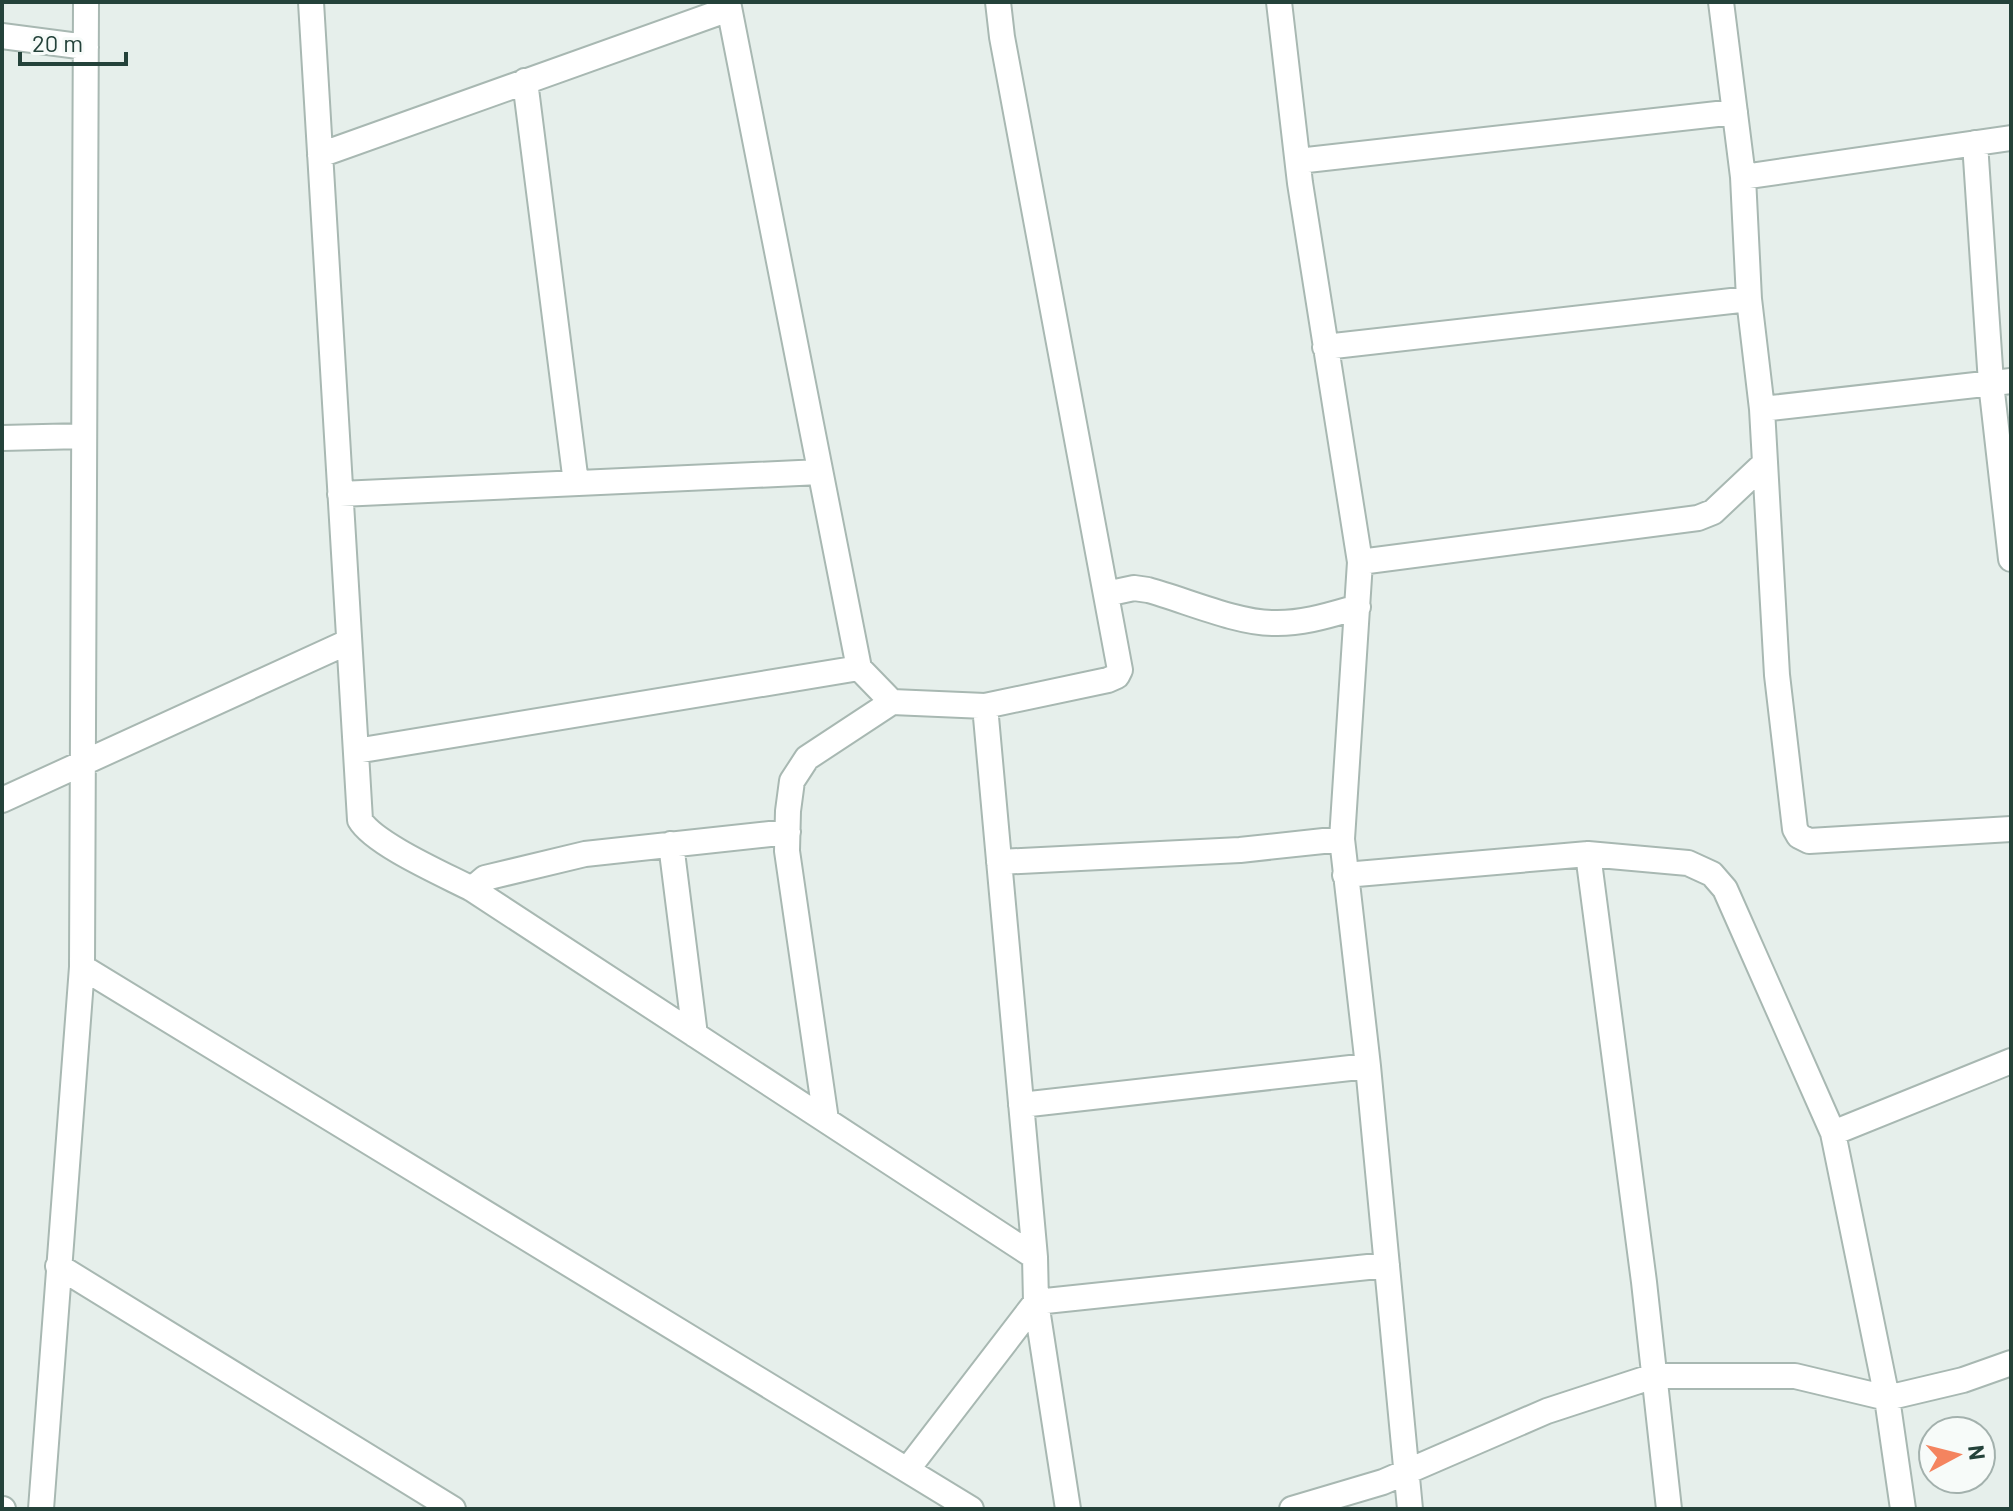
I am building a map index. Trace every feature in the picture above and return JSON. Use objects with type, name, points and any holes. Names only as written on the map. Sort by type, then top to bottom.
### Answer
[{"type":"street","points":[[41,1509],[82,967],[86,2]]},
{"type":"street","points":[[311,2],[348,642],[360,820],[364,827],[380,840],[472,889],[1035,1257]]},
{"type":"street","points":[[826,1120],[787,851],[792,781],[807,758],[892,702],[985,706],[1117,676],[1120,670],[998,2]]},
{"type":"street","points":[[1279,2],[1298,161],[1360,562],[1342,839],[1368,1066],[1410,1509]]},
{"type":"street","points":[[1721,2],[1743,177],[1749,299],[1762,409],[1777,675],[1795,829],[1799,836],[1809,841],[2011,829]]},
{"type":"street","points":[[320,155],[728,5],[859,668],[892,702]]},
{"type":"street","points":[[2,36],[86,47]]},
{"type":"street","points":[[525,81],[576,483]]},
{"type":"street","points":[[1298,161],[1735,112]]},
{"type":"street","points":[[1743,177],[2011,138]]},
{"type":"street","points":[[1975,143],[2001,382],[2011,559]]},
{"type":"street","points":[[1325,347],[1749,299]]},
{"type":"street","points":[[1762,409],[2001,382]]},
{"type":"street","points":[[2,438],[84,436]]},
{"type":"street","points":[[1360,562],[1698,518],[1713,512],[1765,463]]},
{"type":"street","points":[[340,494],[820,472]]},
{"type":"street","points":[[1106,594],[1134,588],[1148,590],[1271,624],[1309,621],[1358,607]]},
{"type":"street","points":[[2,800],[348,642]]},
{"type":"street","points":[[356,751],[859,668]]},
{"type":"street","points":[[985,706],[1035,1257],[1036,1302],[1068,1509]]},
{"type":"street","points":[[472,889],[485,878],[585,854],[788,832]]},
{"type":"street","points":[[999,862],[1240,850],[1342,839]]},
{"type":"street","points":[[671,844],[695,1035]]},
{"type":"street","points":[[1345,875],[1588,854],[1688,863],[1712,874],[1725,889],[1833,1133],[1887,1398],[1903,1509]]},
{"type":"street","points":[[1588,854],[1669,1509]]},
{"type":"street","points":[[82,967],[971,1509]]},
{"type":"street","points":[[1833,1133],[2011,1061]]},
{"type":"street","points":[[1021,1105],[1368,1066]]},
{"type":"street","points":[[907,1470],[1036,1302],[1387,1265]]},
{"type":"street","points":[[58,1266],[453,1509]]},
{"type":"street","points":[[1292,1509],[1383,1482],[1547,1411],[1654,1376],[1795,1376],[1887,1398],[1963,1380],[2011,1363]]}]
